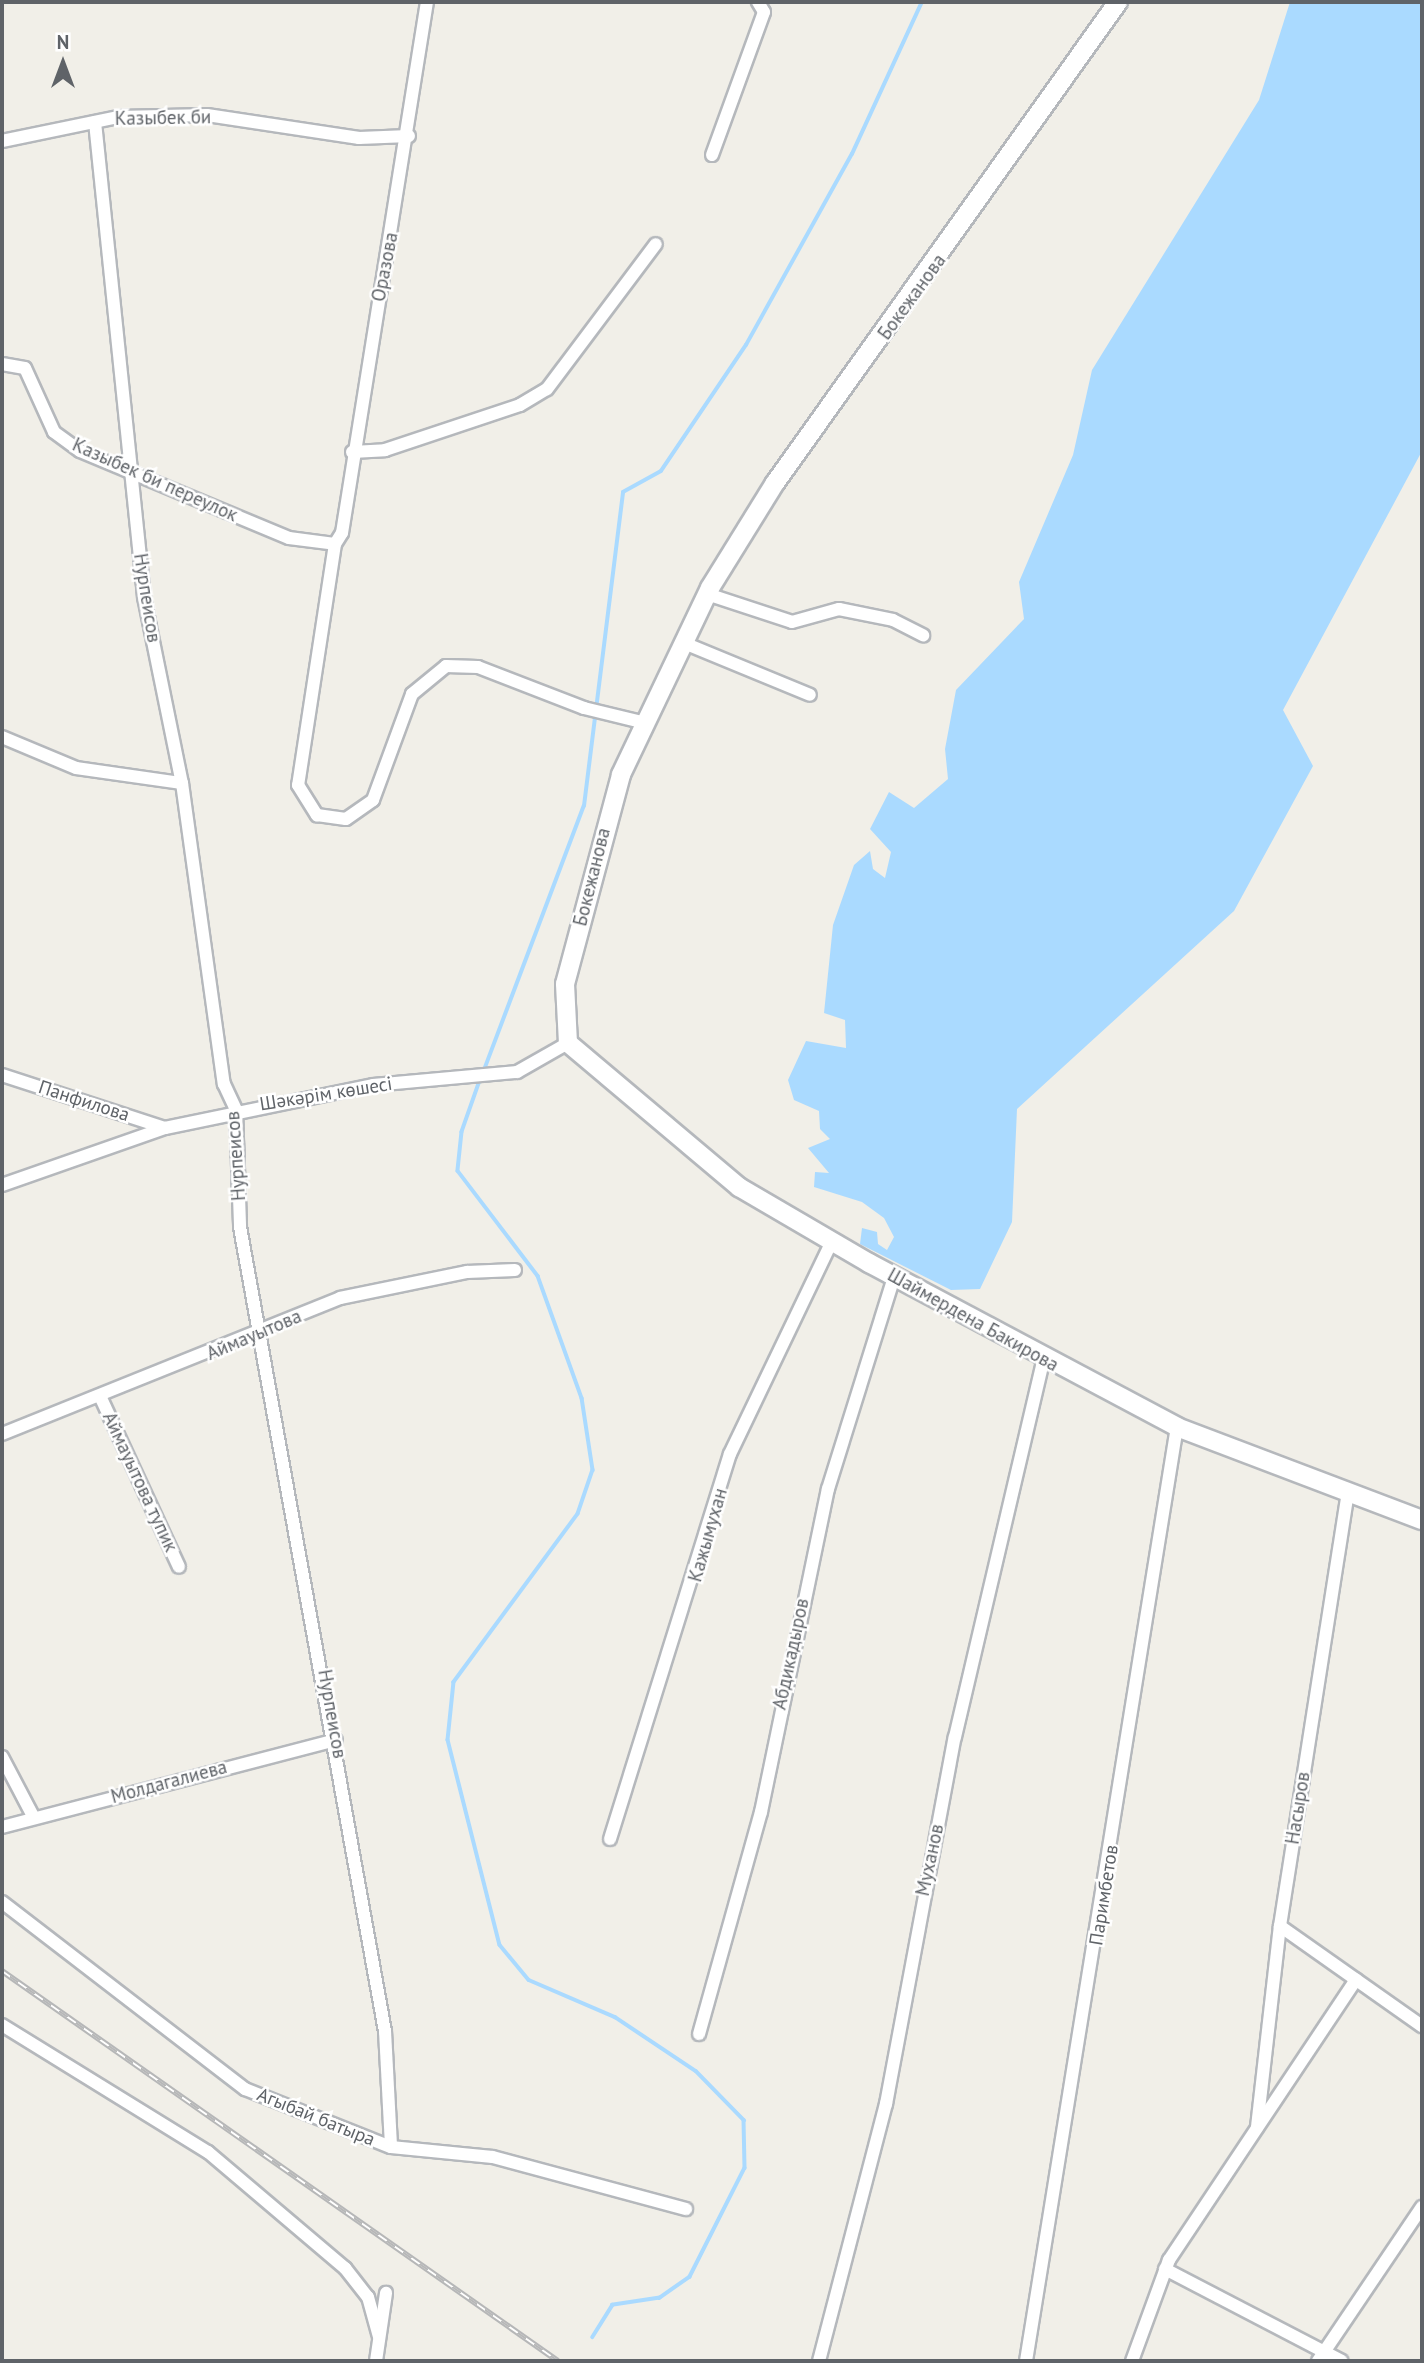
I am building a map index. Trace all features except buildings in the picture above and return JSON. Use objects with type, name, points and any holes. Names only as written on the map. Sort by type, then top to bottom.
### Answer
[{"type":"street","name":"Оразова","points":[[427,2],[409,136],[352,452],[298,785],[317,815],[346,818],[373,800],[412,694],[446,666],[478,667],[584,708],[606,711],[646,723]]},
{"type":"street","points":[[712,155],[764,12],[758,2]]},
{"type":"street","name":"Бокежанова","points":[[568,1043],[565,984],[621,775],[707,594],[775,483],[1118,2]]},
{"type":"street","name":"Казыбек би","points":[[2,141],[95,122],[207,115],[359,138],[409,136]]},
{"type":"street","name":"Нурпеисов","points":[[95,122],[144,597],[182,783],[224,1084],[236,1110],[240,1227],[336,1740],[385,2031],[391,2147]]},
{"type":"street","points":[[352,452],[385,450],[520,405],[547,389],[656,244]]},
{"type":"street","name":"Казыбек би переулок","points":[[2,364],[25,368],[54,432],[80,451],[289,538],[338,538]]},
{"type":"street","points":[[707,594],[792,622],[839,609],[893,620],[923,635]]},
{"type":"street","points":[[684,643],[810,695]]},
{"type":"street","points":[[2,737],[76,768],[182,783]]},
{"type":"street","name":"Шәкәрім көшесі","points":[[2,1185],[165,1128],[236,1110],[468,1073],[494,1073],[537,1065],[568,1043]]},
{"type":"street","name":"Шаймердена Бакирова","points":[[568,1043],[739,1187],[894,1277],[1044,1359],[1177,1427],[1422,1520]]},
{"type":"street","name":"Панфилова","points":[[2,1075],[165,1128]]},
{"type":"street","name":"Кажымухан","points":[[610,1839],[730,1454],[832,1241]]},
{"type":"street","name":"Аймауытова","points":[[2,1434],[259,1335],[340,1298],[467,1272],[516,1270]]},
{"type":"street","name":"Абдикадыров","points":[[699,2034],[761,1812],[828,1489],[894,1277]]},
{"type":"street","name":"Муханов","points":[[819,2361],[886,2104],[955,1737],[1044,1359]]},
{"type":"street","name":"Аймауытова тупик","points":[[100,1396],[179,1567]]},
{"type":"street","name":"Паримбетов","points":[[1026,2361],[1177,1427]]},
{"type":"street","name":"Насыров","points":[[1257,2127],[1280,1926],[1348,1490]]},
{"type":"street","name":"Молдагалиева","points":[[2,1827],[336,1740]]},
{"type":"street","points":[[2,1758],[34,1818]]},
{"type":"street","name":"Агыбай батыра","points":[[2,1902],[245,2089],[391,2147],[493,2157],[685,2209]]},
{"type":"street","points":[[1280,1926],[1422,2026]]},
{"type":"street","points":[[1132,2361],[1165,2269],[1356,1980]]},
{"type":"street","points":[[2,2025],[208,2152],[345,2268],[368,2297],[380,2337]]},
{"type":"street","points":[[1322,2356],[1422,2207]]},
{"type":"street","points":[[1165,2269],[1322,2356],[1342,2361]]},
{"type":"street","points":[[376,2361],[386,2293]]},
{"type":"water","points":[[1290,2],[1422,2],[1422,451],[1283,710],[1313,766],[1234,911],[1017,1109],[1012,1222],[980,1289],[951,1290],[860,1244],[862,1228],[877,1232],[878,1244],[887,1250],[894,1237],[884,1218],[862,1202],[814,1187],[815,1172],[829,1173],[808,1148],[830,1139],[820,1129],[819,1111],[794,1100],[788,1080],[806,1041],[846,1048],[845,1020],[824,1013],[833,925],[854,865],[870,851],[873,869],[885,878],[891,852],[870,829],[889,792],[914,808],[948,779],[945,749],[956,690],[1024,619],[1019,582],[1073,455],[1092,370],[1259,100]]},
{"type":"waterway","points":[[484,1070],[584,806],[623,492],[661,471],[746,345],[852,154],[922,2]]},
{"type":"waterway","points":[[481,1078],[462,1132],[458,1171],[538,1276],[582,1398],[593,1470],[578,1514],[454,1682],[448,1740],[500,1945],[529,1980],[615,2017],[696,2071],[744,2120],[745,2168],[690,2277],[660,2298],[613,2305],[593,2337]]},
{"type":"railway","points":[[2,1971],[558,2361]]}]
